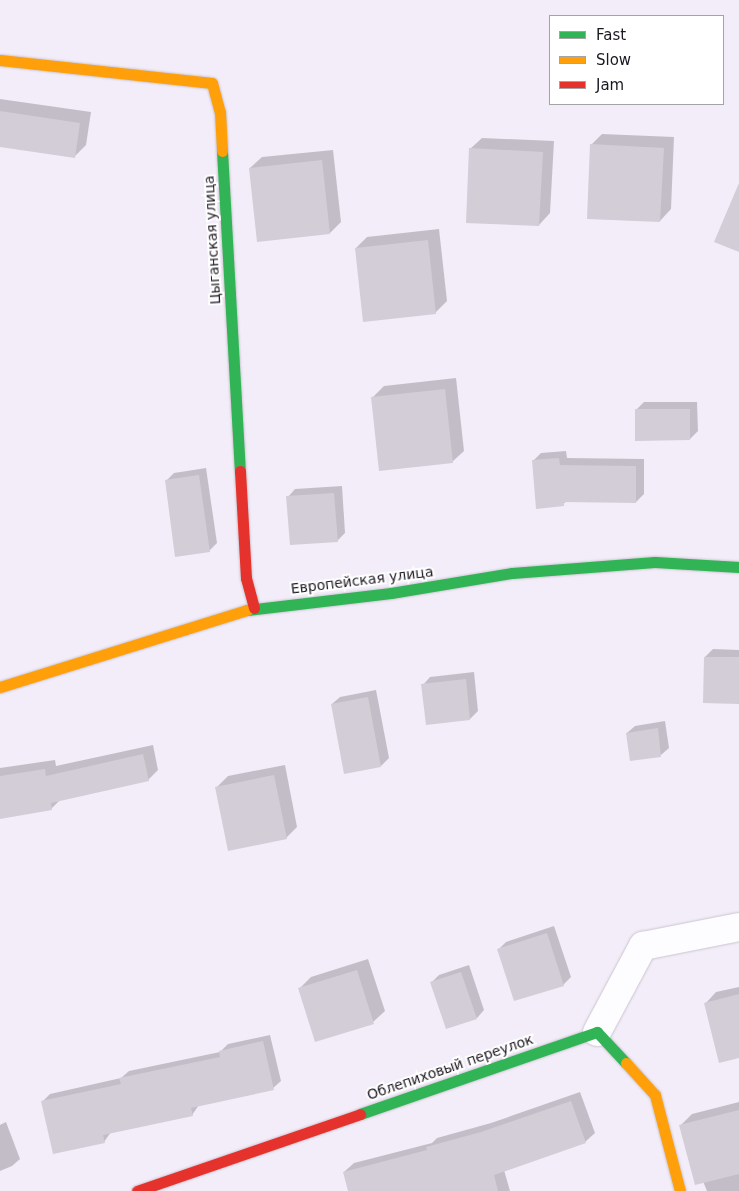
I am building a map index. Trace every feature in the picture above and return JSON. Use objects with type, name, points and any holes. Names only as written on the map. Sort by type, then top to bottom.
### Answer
[{"type":"street","name":"Цыганская улица","points":[[0,60],[212,83],[220,112],[246,578],[254,608]]},
{"type":"street","name":"Европейская улица","points":[[0,687],[254,608],[391,593],[512,573],[654,562],[739,568]]},
{"type":"street","points":[[680,1191],[655,1095],[597,1032],[642,946],[739,927]]},
{"type":"street","name":"Облепиховый переулок","points":[[137,1191],[170,1186],[597,1032]]},
{"type":"building","points":[[0,111],[80,123],[75,158],[0,147]]},
{"type":"building","points":[[590,144],[664,148],[660,222],[587,219]]},
{"type":"building","points":[[469,148],[543,152],[539,226],[466,223]]},
{"type":"building","points":[[322,160],[330,234],[257,242],[249,168]]},
{"type":"building","points":[[739,183],[739,252],[714,242]]},
{"type":"building","points":[[428,240],[436,314],[363,322],[355,248]]},
{"type":"building","points":[[445,389],[453,463],[379,471],[371,397]]},
{"type":"building","points":[[635,409],[690,409],[690,440],[635,441]]},
{"type":"building","points":[[559,458],[560,465],[636,466],[636,503],[564,502],[564,506],[536,509],[532,460]]},
{"type":"building","points":[[199,475],[210,552],[175,557],[165,480]]},
{"type":"building","points":[[334,493],[338,542],[290,545],[286,496]]},
{"type":"building","points":[[704,657],[739,657],[739,704],[703,703]]},
{"type":"building","points":[[466,679],[470,720],[426,725],[421,684]]},
{"type":"building","points":[[368,697],[381,767],[344,774],[331,704]]},
{"type":"building","points":[[658,728],[661,757],[630,761],[626,733]]},
{"type":"building","points":[[143,754],[149,781],[51,803],[52,810],[0,819],[0,776],[45,769],[46,776]]},
{"type":"building","points":[[274,775],[287,839],[228,851],[215,787]]},
{"type":"building","points":[[547,933],[564,986],[514,1001],[497,949]]},
{"type":"building","points":[[357,970],[374,1024],[315,1042],[298,988]]},
{"type":"building","points":[[461,972],[477,1019],[446,1029],[430,982]]},
{"type":"building","points":[[739,994],[739,1058],[719,1063],[704,1003]]},
{"type":"building","points":[[263,1041],[274,1090],[191,1108],[193,1116],[103,1135],[105,1143],[53,1154],[41,1101],[121,1084],[119,1078],[220,1057],[219,1051]]},
{"type":"building","points":[[571,1101],[586,1143],[494,1175],[498,1191],[348,1191],[343,1172],[427,1150],[426,1147],[481,1132]]},
{"type":"building","points":[[739,1110],[739,1174],[695,1185],[679,1125]]},
{"type":"traffic: fast","points":[[222,151],[240,471]]},
{"type":"traffic: fast","points":[[247,610],[391,593],[512,573],[655,562],[739,567]]},
{"type":"traffic: fast","points":[[360,1114],[597,1032],[626,1063]]},
{"type":"traffic: slow","points":[[0,60],[212,83],[220,112],[222,151]]},
{"type":"traffic: slow","points":[[0,687],[247,610]]},
{"type":"traffic: slow","points":[[626,1063],[655,1095],[680,1191]]},
{"type":"traffic: jam","points":[[240,471],[246,578],[254,608]]},
{"type":"traffic: jam","points":[[137,1191],[360,1114]]}]
